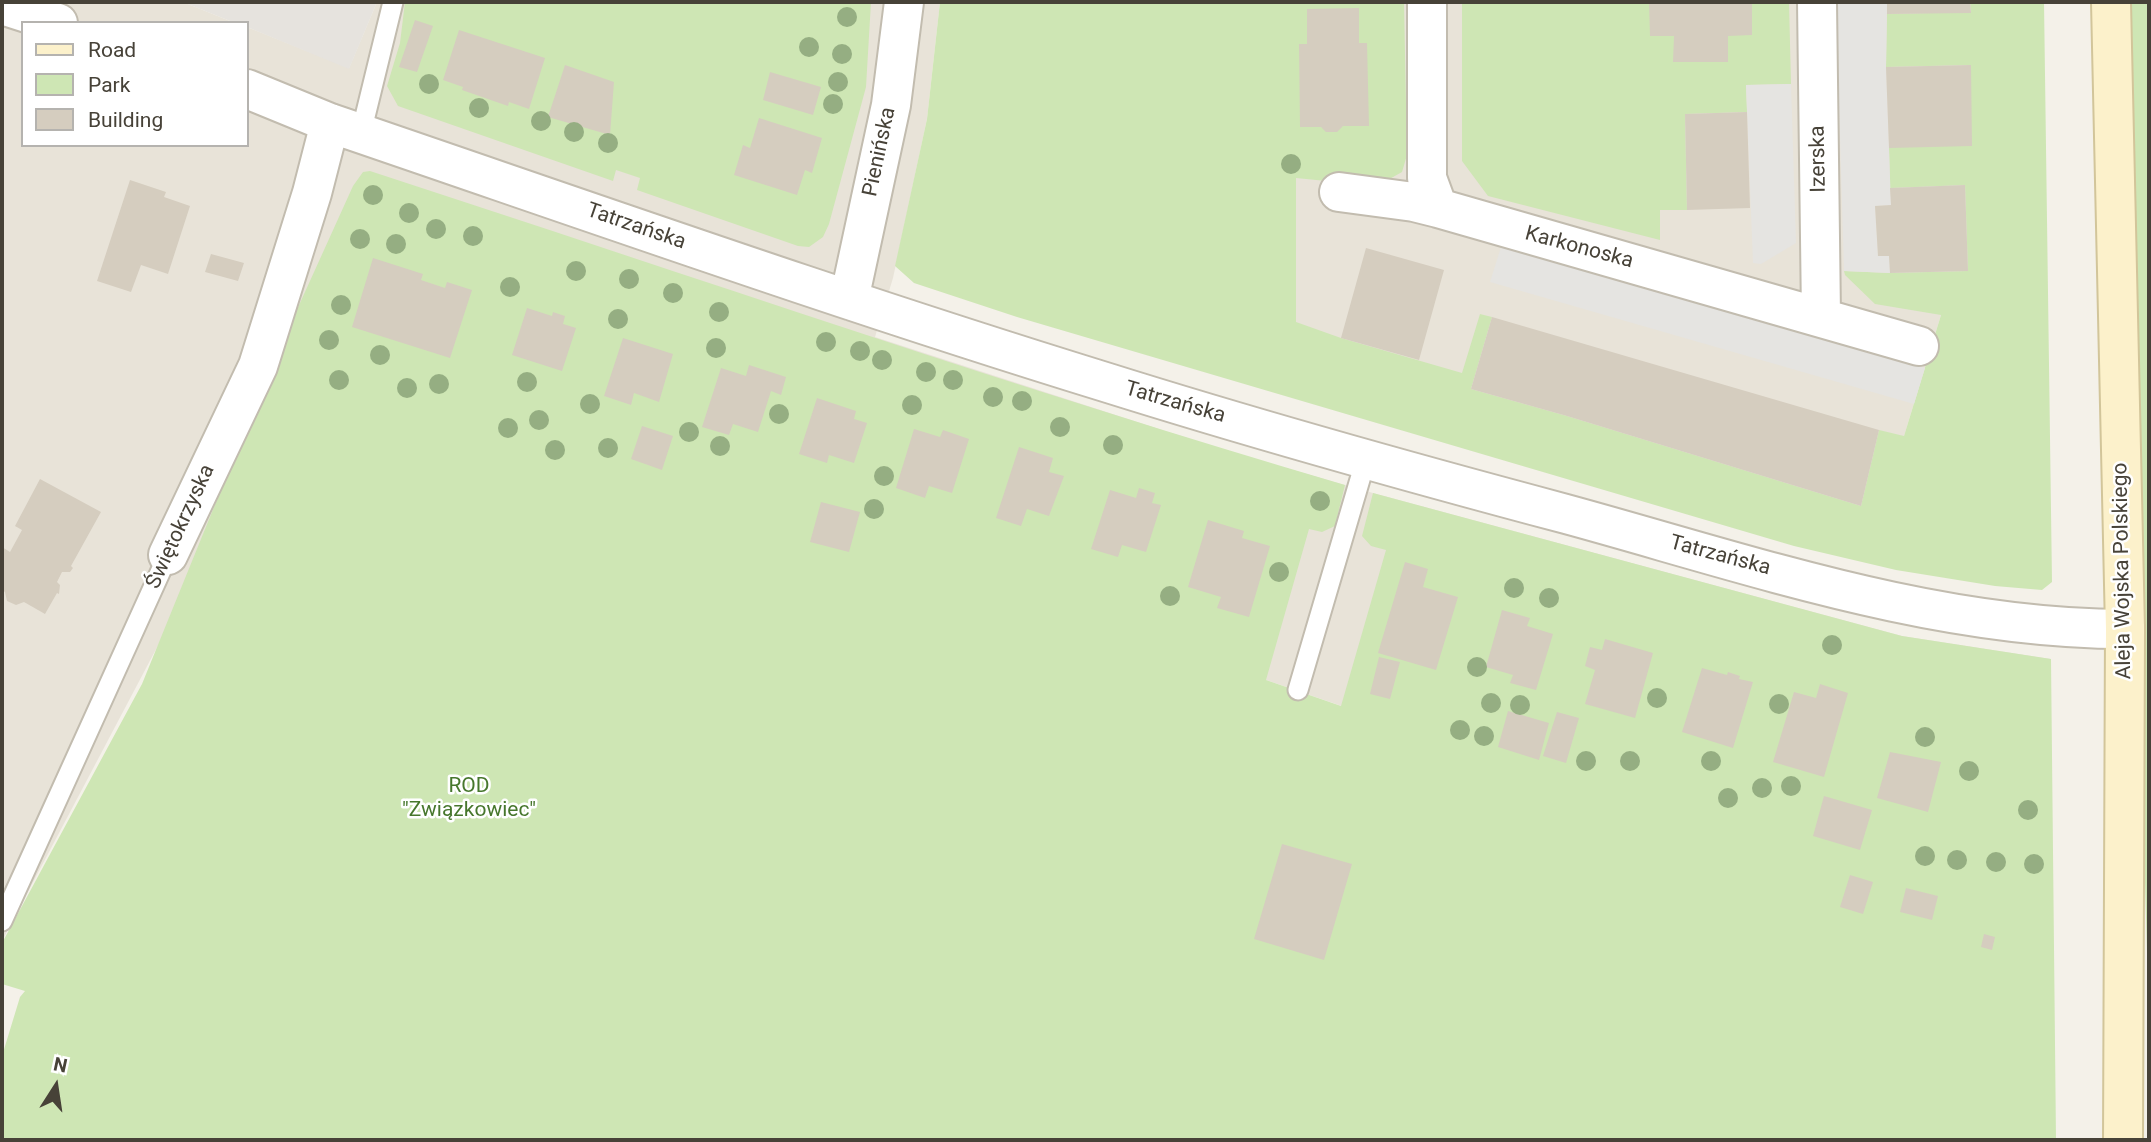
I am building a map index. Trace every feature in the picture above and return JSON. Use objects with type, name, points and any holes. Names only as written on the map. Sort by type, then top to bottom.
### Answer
[{"type":"street","name":"Pienińska","points":[[849,300],[891,105],[904,2]]},
{"type":"street","points":[[1427,2],[1427,178],[1438,208]]},
{"type":"street","name":"Izerska","points":[[1817,2],[1821,316]]},
{"type":"street","name":"Aleja Wojska Polskiego","points":[[2111,2],[2125,629],[2123,1140]]},
{"type":"street","points":[[2,5],[52,21]]},
{"type":"street","name":"Tatrzańska","points":[[248,89],[346,128],[849,300],[1107,383],[1366,458],[1868,597],[2027,626],[2125,629]]},
{"type":"street","name":"Świętokrzyska","points":[[167,555],[258,366],[312,193],[346,128]]},
{"type":"street","name":"Karkonoska","points":[[1339,192],[1438,208],[1919,346]]},
{"type":"lane","points":[[346,128],[393,2]]},
{"type":"lane","points":[[1298,691],[1366,458]]},
{"type":"lane","name":"Świętokrzyska","points":[[2,920],[167,555]]},
{"type":"shaded area","points":[[2,2],[183,2],[230,21],[21,21],[21,147],[248,147],[248,27],[349,68],[377,2],[940,2],[927,119],[893,278],[875,337],[1230,452],[1373,493],[1902,636],[2051,659],[1452,744],[1266,680],[211,545],[2,941]]},
{"type":"shaded area","points":[[183,2],[377,2],[349,69],[248,27],[248,21],[230,21]]},
{"type":"shaded area","points":[[1258,2],[2011,2],[2020,310],[1941,315],[1875,531],[1298,361],[1295,311]]},
{"type":"shaded area","points":[[1836,2],[1887,2],[1886,67],[1891,205],[1875,206],[1878,256],[1889,256],[1890,273],[1844,271]]},
{"type":"shaded area","points":[[1791,84],[1796,243],[1761,264],[1753,263],[1746,85]]},
{"type":"shaded area","points":[[1502,244],[1925,368],[1914,404],[1490,282]]},
{"type":"green space","points":[[405,2],[871,2],[866,87],[829,224],[823,237],[809,247],[798,246],[637,190],[640,178],[616,170],[613,181],[398,106],[387,86],[400,43]]},
{"type":"green space","points":[[940,2],[1404,2],[1407,155],[1402,172],[1377,186],[1296,178],[1296,322],[1462,373],[1480,314],[1492,317],[1471,389],[1861,506],[1879,430],[1904,436],[1941,315],[1875,304],[1844,271],[1968,271],[1965,185],[1890,188],[1889,148],[1970,65],[1886,67],[1887,14],[1971,12],[1970,2],[2044,2],[2052,582],[2042,590],[1995,586],[1896,570],[1794,546],[1017,317],[914,283],[895,266],[927,119]]},
{"type":"green space","points":[[1462,2],[1789,2],[1791,84],[1746,85],[1747,112],[1685,114],[1687,210],[1660,210],[1660,240],[1488,196],[1462,161]]},
{"type":"green space","points":[[2129,2],[2149,2],[2149,1023],[2145,882]]},
{"type":"green space","name":"ROD \"Związkowiec\"","points":[[370,171],[978,371],[1345,485],[1335,526],[1322,532],[1309,529],[1266,680],[1341,706],[1386,550],[1371,546],[1362,536],[1373,493],[1902,636],[2051,659],[2056,1140],[2,1140],[2,1056],[20,997],[25,991],[2,984],[2,943],[142,684],[271,367],[353,186],[363,172]]},
{"type":"building","points":[[1649,2],[1752,2],[1752,35],[1728,36],[1728,62],[1673,62],[1674,36],[1650,36]]},
{"type":"building","points":[[1887,2],[1970,2],[1971,13],[1887,14]]},
{"type":"building","points":[[1359,8],[1359,43],[1367,43],[1369,126],[1343,126],[1337,132],[1326,132],[1321,127],[1300,127],[1299,44],[1307,44],[1307,9]]},
{"type":"building","points":[[415,20],[433,26],[417,72],[399,67]]},
{"type":"building","points":[[459,30],[545,58],[529,109],[509,102],[508,106],[462,90],[463,87],[443,80]]},
{"type":"building","points":[[565,65],[614,82],[610,135],[548,117]]},
{"type":"building","points":[[1971,65],[1972,146],[1889,148],[1886,67]]},
{"type":"building","points":[[770,72],[821,87],[813,115],[763,100]]},
{"type":"building","points":[[1747,112],[1750,208],[1687,210],[1685,114]]},
{"type":"building","points":[[759,118],[822,138],[812,173],[805,170],[797,195],[734,175],[743,145],[750,148]]},
{"type":"building","points":[[130,180],[166,192],[164,197],[190,206],[168,274],[141,265],[131,292],[97,281]]},
{"type":"building","points":[[1965,185],[1968,271],[1890,273],[1889,256],[1878,256],[1875,206],[1891,205],[1890,188]]},
{"type":"building","points":[[1366,248],[1444,270],[1419,360],[1341,338]]},
{"type":"building","points":[[211,254],[244,263],[238,281],[205,272]]},
{"type":"building","points":[[373,258],[423,274],[421,280],[445,288],[447,282],[472,290],[450,358],[352,327]]},
{"type":"building","points":[[527,308],[552,316],[553,312],[565,316],[563,324],[576,328],[562,371],[512,355]]},
{"type":"building","points":[[1492,317],[1879,430],[1861,506],[1471,389]]},
{"type":"building","points":[[623,338],[673,354],[659,402],[634,393],[631,405],[604,396]]},
{"type":"building","points":[[749,365],[786,377],[781,395],[771,391],[758,432],[733,424],[729,435],[702,427],[721,368],[746,376]]},
{"type":"building","points":[[817,398],[856,411],[854,419],[867,423],[854,463],[829,455],[827,463],[799,454]]},
{"type":"building","points":[[642,426],[673,436],[662,470],[631,459]]},
{"type":"building","points":[[914,429],[940,437],[943,430],[969,439],[952,493],[929,486],[925,498],[896,488]]},
{"type":"building","points":[[1019,447],[1053,458],[1049,472],[1064,476],[1049,516],[1027,509],[1021,526],[996,518]]},
{"type":"building","points":[[40,479],[101,512],[71,566],[73,568],[70,572],[62,572],[57,582],[60,585],[59,594],[57,593],[45,614],[24,602],[16,605],[7,601],[2,590],[2,547],[10,552],[22,530],[15,526]]},
{"type":"building","points":[[1139,488],[1155,493],[1152,503],[1161,505],[1146,552],[1122,545],[1118,557],[1091,549],[1110,490],[1136,498]]},
{"type":"building","points":[[821,502],[860,512],[849,552],[810,542]]},
{"type":"building","points":[[1208,520],[1244,531],[1242,538],[1270,546],[1249,617],[1217,608],[1221,597],[1188,587]]},
{"type":"building","points":[[1405,562],[1428,569],[1423,587],[1458,597],[1436,670],[1378,653]]},
{"type":"building","points":[[1502,610],[1530,618],[1527,626],[1553,634],[1536,690],[1510,683],[1513,675],[1486,667]]},
{"type":"building","points":[[1605,639],[1653,653],[1635,718],[1585,704],[1595,670],[1585,666],[1590,647],[1602,650]]},
{"type":"building","points":[[1379,657],[1400,662],[1390,699],[1370,694]]},
{"type":"building","points":[[1702,668],[1727,675],[1728,672],[1740,676],[1739,679],[1753,682],[1733,748],[1682,732]]},
{"type":"building","points":[[1820,684],[1848,693],[1824,777],[1773,762],[1794,692],[1816,698]]},
{"type":"building","points":[[1508,711],[1549,723],[1539,760],[1498,747]]},
{"type":"building","points":[[1557,712],[1579,718],[1566,763],[1543,756]]},
{"type":"building","points":[[1890,752],[1941,762],[1928,812],[1877,798]]},
{"type":"building","points":[[1824,796],[1872,810],[1860,850],[1813,836]]},
{"type":"building","points":[[1282,844],[1352,864],[1324,960],[1254,939]]},
{"type":"building","points":[[1850,875],[1873,882],[1863,914],[1840,907]]},
{"type":"building","points":[[1906,888],[1938,896],[1932,920],[1900,912]]},
{"type":"building","points":[[1984,934],[1995,937],[1992,950],[1981,947]]}]
